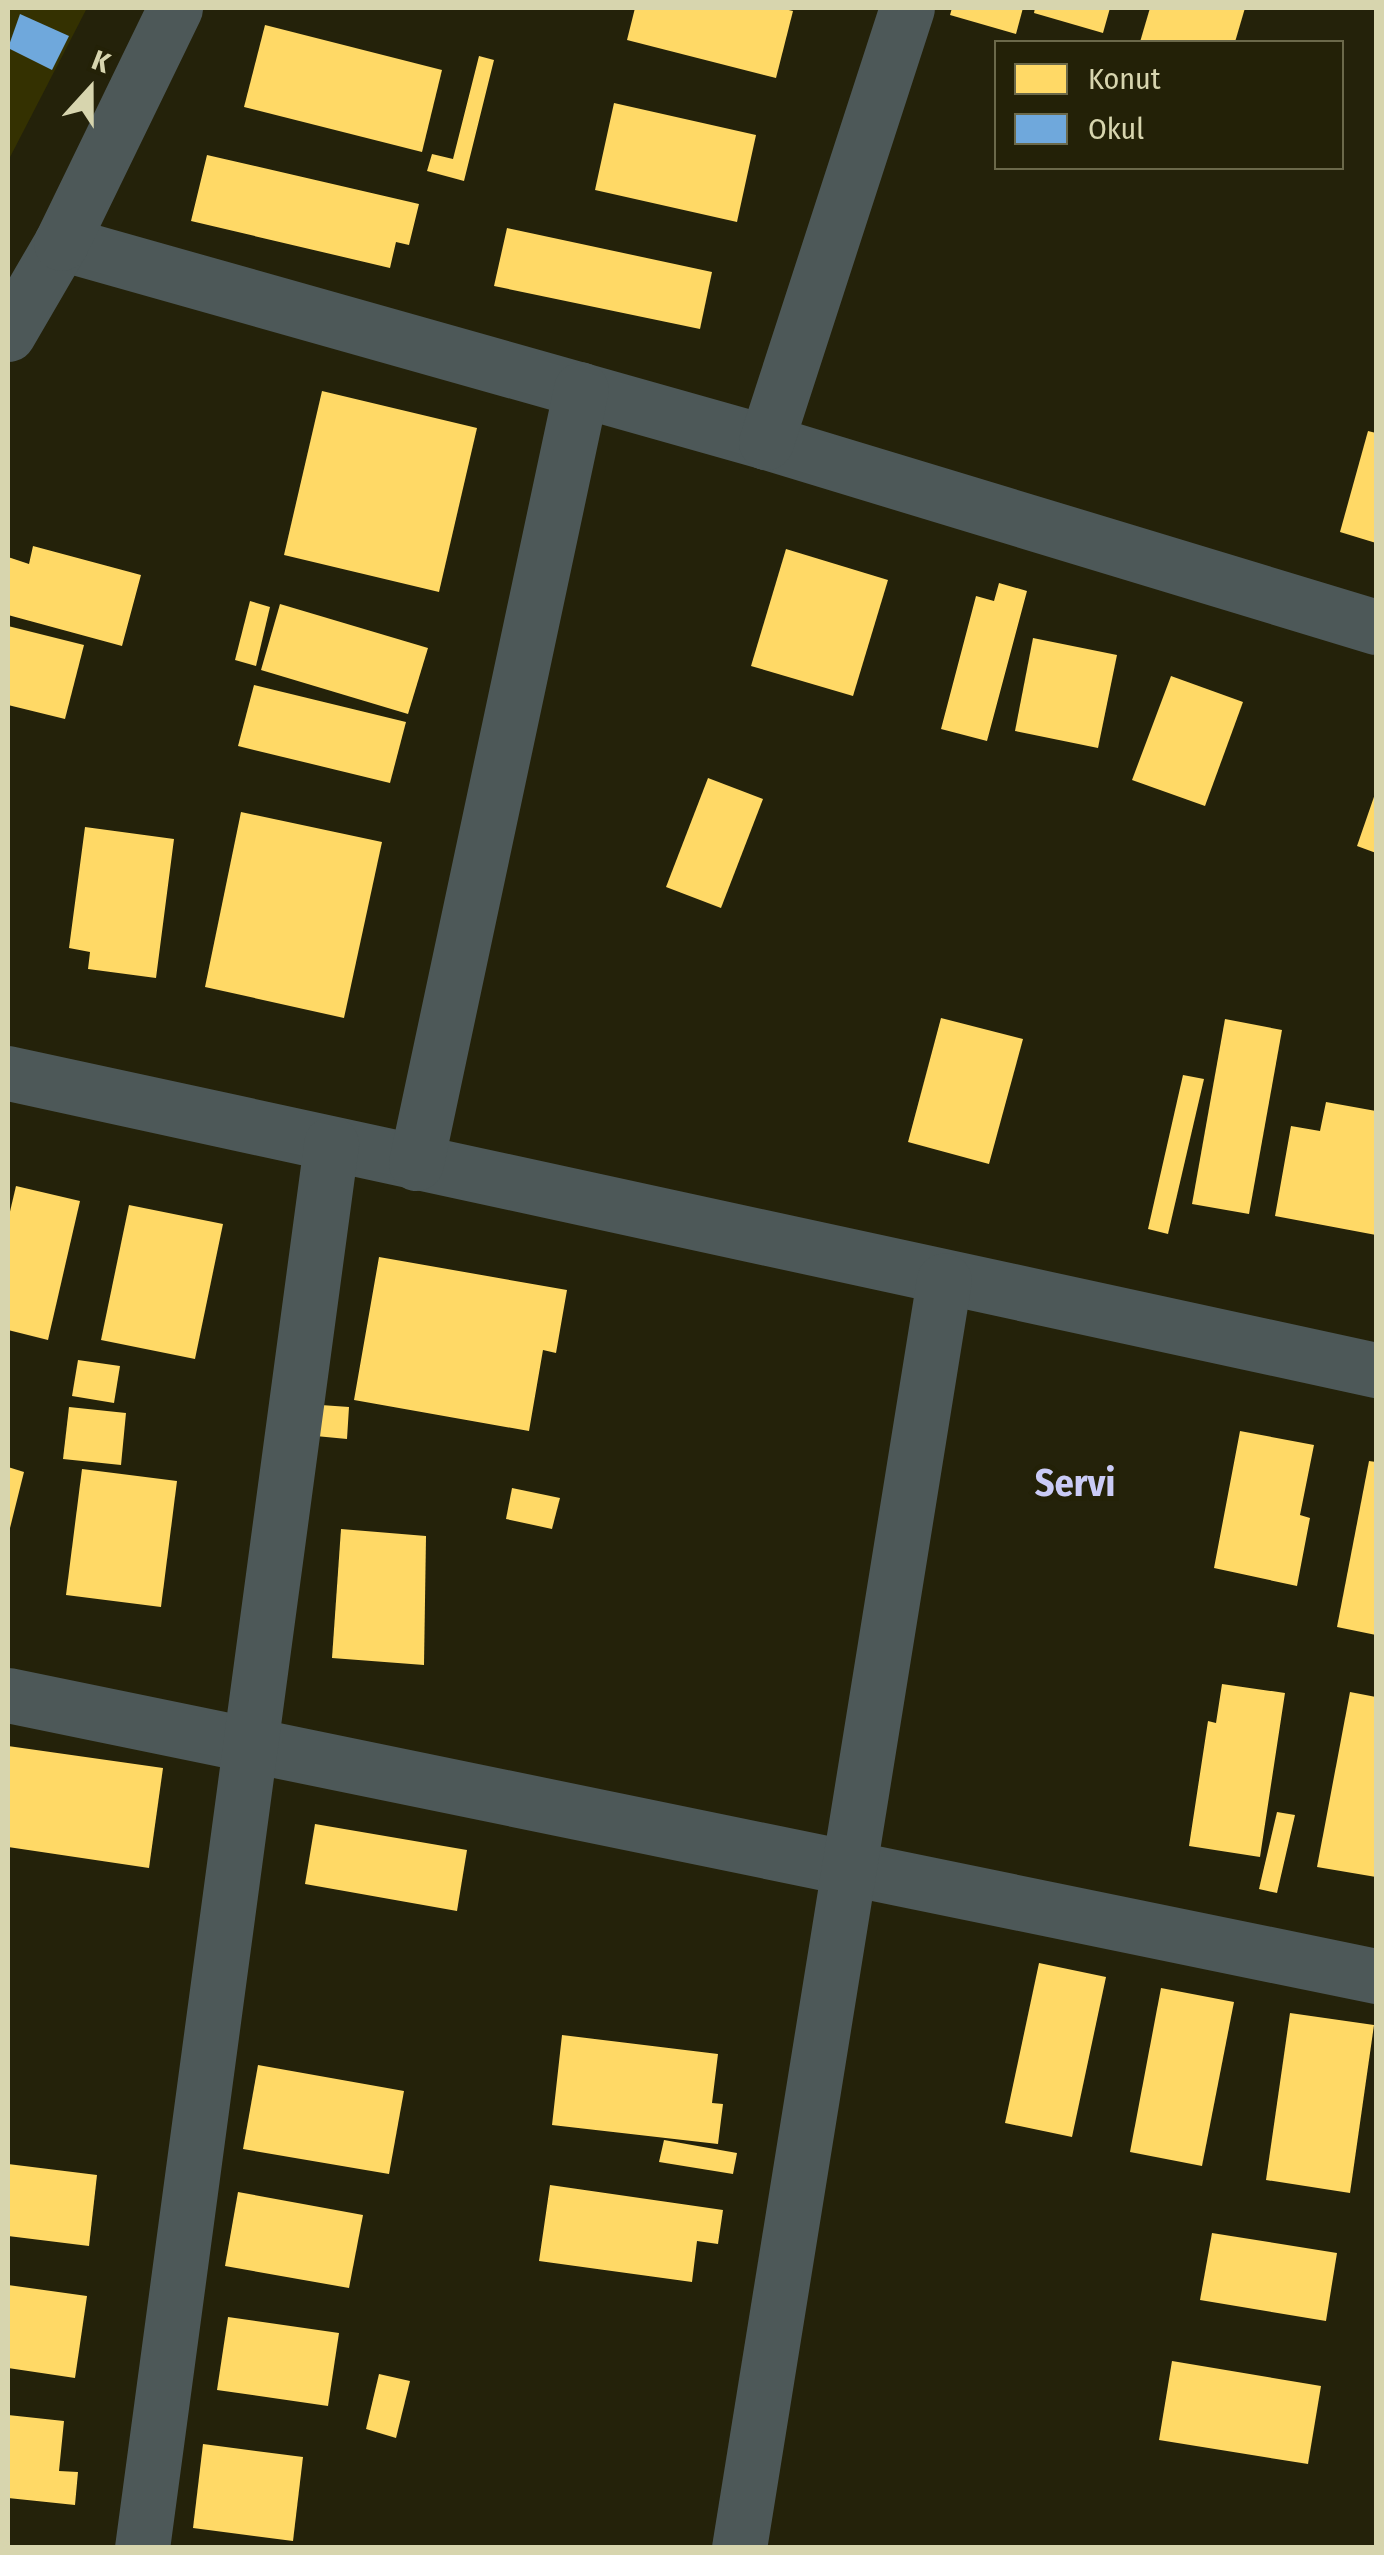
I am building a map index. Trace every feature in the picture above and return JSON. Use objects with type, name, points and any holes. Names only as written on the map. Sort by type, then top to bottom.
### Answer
[{"type":"street","points":[[8,334],[61,243],[175,8]]},
{"type":"street","points":[[766,442],[907,8]]},
{"type":"street","points":[[61,243],[766,442],[1376,627]]},
{"type":"street","points":[[416,1163],[581,389]]},
{"type":"street","points":[[8,1073],[944,1280],[1376,1370]]},
{"type":"street","points":[[142,2548],[245,1746],[331,1144]]},
{"type":"street","points":[[739,2548],[944,1280]]},
{"type":"street","points":[[8,1694],[245,1746],[1376,1976]]},
{"type":"shaded area","points":[[8,8],[87,8],[8,161]]},
{"type":"building: Konut","points":[[635,8],[793,11],[776,78],[627,40]]},
{"type":"building: Konut","points":[[952,8],[1023,8],[1016,34],[950,15]]},
{"type":"building: Konut","points":[[1035,8],[1110,8],[1103,33],[1034,13]]},
{"type":"building: Konut","points":[[1150,8],[1245,8],[1236,40],[1141,40]]},
{"type":"building: Konut","points":[[265,25],[442,70],[422,152],[244,107]]},
{"type":"building: Konut","points":[[479,56],[494,60],[464,181],[427,171],[432,154],[453,159]]},
{"type":"building: Konut","points":[[614,103],[756,135],[737,222],[595,190]]},
{"type":"building: Konut","points":[[207,155],[419,204],[409,245],[396,242],[390,268],[191,221]]},
{"type":"building: Konut","points":[[507,228],[712,272],[700,329],[494,286]]},
{"type":"building: Konut","points":[[322,391],[477,428],[439,592],[284,555]]},
{"type":"building: Konut","points":[[1368,431],[1376,433],[1376,543],[1340,532]]},
{"type":"building: Konut","points":[[33,546],[141,575],[122,646],[8,615],[8,557],[29,564]]},
{"type":"building: Konut","points":[[786,549],[888,580],[853,696],[751,666]]},
{"type":"building: Konut","points":[[999,583],[1027,591],[987,741],[941,729],[976,596],[994,601]]},
{"type":"building: Konut","points":[[250,601],[270,607],[256,666],[235,660]]},
{"type":"building: Konut","points":[[280,604],[428,648],[408,714],[261,670]]},
{"type":"building: Konut","points":[[8,626],[84,645],[65,719],[8,705]]},
{"type":"building: Konut","points":[[1033,638],[1117,655],[1098,748],[1015,731]]},
{"type":"building: Konut","points":[[1171,676],[1243,702],[1205,806],[1132,780]]},
{"type":"building: Konut","points":[[254,685],[406,722],[390,783],[238,746]]},
{"type":"building: Konut","points":[[708,778],[763,799],[721,908],[666,887]]},
{"type":"building: Konut","points":[[1376,791],[1376,853],[1357,846]]},
{"type":"building: Konut","points":[[241,812],[382,842],[344,1018],[205,987]]},
{"type":"building: Konut","points":[[85,827],[174,839],[156,978],[88,969],[90,952],[69,948]]},
{"type":"building: Konut","points":[[941,1018],[1023,1039],[989,1164],[908,1142]]},
{"type":"building: Konut","points":[[1225,1019],[1282,1030],[1249,1214],[1192,1204]]},
{"type":"building: Konut","points":[[1183,1075],[1204,1079],[1168,1234],[1148,1229]]},
{"type":"building: Konut","points":[[1326,1102],[1376,1111],[1376,1235],[1275,1216],[1291,1126],[1320,1131]]},
{"type":"building: Konut","points":[[16,1186],[80,1201],[48,1340],[8,1330],[8,1220]]},
{"type":"building: Konut","points":[[129,1205],[223,1224],[195,1359],[101,1340]]},
{"type":"building: Konut","points":[[379,1257],[567,1290],[556,1353],[543,1350],[529,1431],[354,1400]]},
{"type":"building: Konut","points":[[78,1360],[120,1366],[114,1403],[72,1396]]},
{"type":"building: Konut","points":[[307,1404],[349,1407],[347,1439],[305,1435]]},
{"type":"building: Konut","points":[[69,1407],[126,1413],[121,1465],[63,1459]]},
{"type":"building: Konut","points":[[1240,1431],[1314,1445],[1300,1515],[1310,1518],[1297,1586],[1214,1568]]},
{"type":"building: Konut","points":[[1369,1461],[1376,1462],[1376,1635],[1337,1627]]},
{"type":"building: Konut","points":[[8,1467],[24,1472],[9,1532],[8,1532]]},
{"type":"building: Konut","points":[[82,1469],[177,1481],[161,1607],[66,1595]]},
{"type":"building: Konut","points":[[512,1488],[560,1498],[552,1529],[506,1519]]},
{"type":"building: Konut","points":[[341,1529],[426,1536],[424,1665],[332,1658]]},
{"type":"building: Konut","points":[[1222,1684],[1285,1693],[1260,1857],[1189,1846],[1208,1721],[1216,1723]]},
{"type":"building: Konut","points":[[1350,1692],[1376,1697],[1376,1877],[1317,1867]]},
{"type":"building: Konut","points":[[8,1746],[163,1768],[149,1868],[8,1847]]},
{"type":"building: Konut","points":[[1277,1812],[1295,1815],[1277,1893],[1259,1889]]},
{"type":"building: Konut","points":[[315,1824],[467,1850],[457,1911],[305,1884]]},
{"type":"building: Konut","points":[[1039,1963],[1106,1977],[1072,2137],[1005,2123]]},
{"type":"building: Konut","points":[[1161,1988],[1234,2002],[1202,2166],[1130,2152]]},
{"type":"building: Konut","points":[[1290,2013],[1374,2025],[1350,2193],[1266,2180]]},
{"type":"building: Konut","points":[[562,2035],[718,2054],[712,2103],[723,2104],[718,2144],[552,2125]]},
{"type":"building: Konut","points":[[258,2065],[404,2091],[389,2174],[243,2149]]},
{"type":"building: Konut","points":[[664,2140],[737,2153],[733,2174],[659,2162]]},
{"type":"building: Konut","points":[[8,2164],[97,2175],[89,2246],[8,2236]]},
{"type":"building: Konut","points":[[550,2185],[723,2210],[718,2244],[697,2241],[692,2282],[539,2261]]},
{"type":"building: Konut","points":[[238,2192],[363,2215],[349,2288],[225,2266]]},
{"type":"building: Konut","points":[[1212,2233],[1337,2253],[1326,2321],[1200,2300]]},
{"type":"building: Konut","points":[[8,2285],[87,2296],[75,2378],[8,2368]]},
{"type":"building: Konut","points":[[228,2317],[339,2333],[328,2406],[217,2390]]},
{"type":"building: Konut","points":[[1172,2361],[1321,2386],[1308,2464],[1159,2440]]},
{"type":"building: Konut","points":[[379,2374],[410,2381],[396,2438],[366,2429]]},
{"type":"building: Konut","points":[[8,2415],[64,2421],[59,2471],[78,2472],[75,2505],[8,2498]]},
{"type":"building: Konut","points":[[203,2444],[303,2457],[293,2541],[193,2528]]},
{"type":"building: Okul","points":[[20,14],[69,36],[52,70],[8,48]]},
{"type":"district","name":"Servi","points":[[1075,1484]]}]
